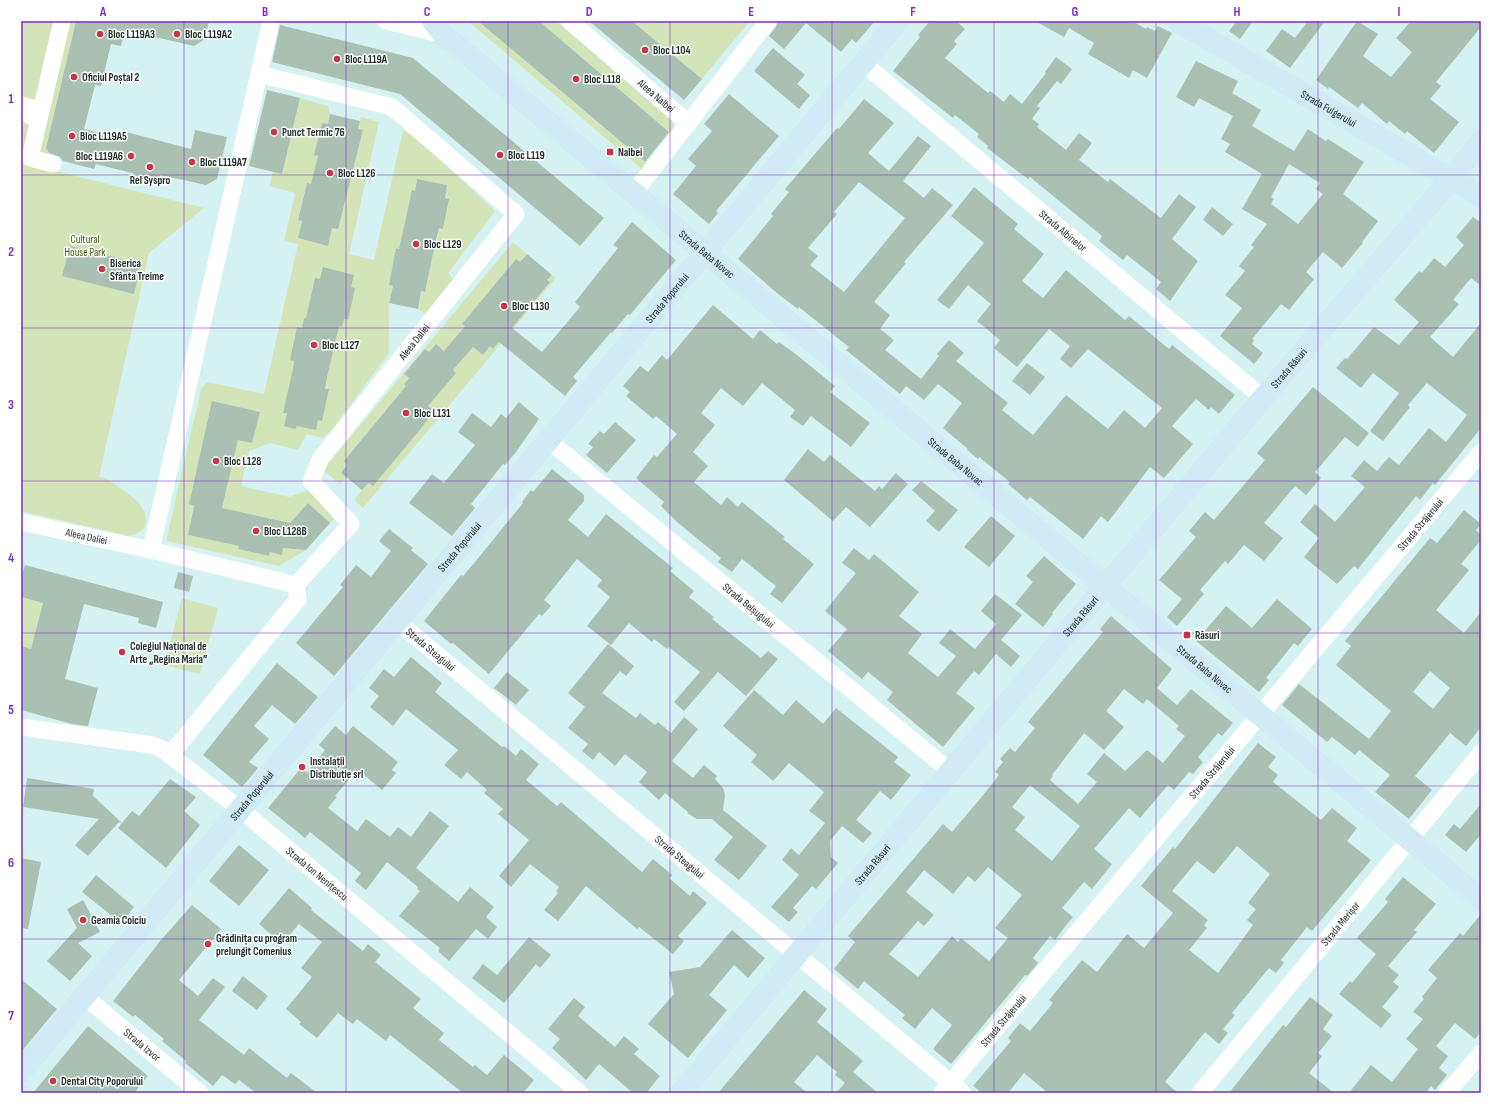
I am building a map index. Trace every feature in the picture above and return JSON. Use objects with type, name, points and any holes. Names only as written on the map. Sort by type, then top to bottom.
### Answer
[{"type":"street","points":[[54,164],[30,158],[62,21]]},
{"type":"street","points":[[151,550],[271,21]]},
{"type":"street","points":[[386,21],[438,28]]},
{"type":"street","name":"Aleea Nalbei","points":[[570,21],[688,123]]},
{"type":"street","points":[[633,194],[768,21]]},
{"type":"street","name":"Strada Poporului","points":[[21,1072],[898,21]]},
{"type":"street","name":"Strada Fulgerului","points":[[1177,21],[1481,196]]},
{"type":"street","name":"Strada Baba Novac","points":[[438,28],[633,194],[1481,899]]},
{"type":"street","name":"Strada Albinelor","points":[[863,63],[1263,398]]},
{"type":"street","name":"Aleea Daliei","points":[[21,522],[151,550],[296,585],[351,524],[311,481],[321,458],[516,214],[392,107],[259,74]]},
{"type":"street","name":"Strada Răsuri","points":[[681,1093],[1263,398],[1451,179],[1481,141]]},
{"type":"street","name":"Strada Belșugului","points":[[548,440],[950,771]]},
{"type":"street","name":"Strada Străjerului","points":[[952,1090],[1260,714],[1481,452]]},
{"type":"street","points":[[170,754],[298,599],[296,585]]},
{"type":"street","name":"Strada Steagului","points":[[397,621],[796,954],[952,1090]]},
{"type":"street","name":"Strada Ion Nenițescu","points":[[21,727],[152,745],[162,748],[240,810],[580,1093]]},
{"type":"street","name":"Strada Merișor","points":[[1200,1093],[1481,753]]},
{"type":"street","name":"Strada Izvor","points":[[84,996],[200,1093]]},
{"type":"street","points":[[1448,1093],[1481,1053]]},
{"type":"green space","name":"Cultural House Park","points":[[21,21],[76,21],[46,148],[53,159],[52,170],[204,208],[149,253],[99,477],[106,478],[132,496],[142,508],[146,522],[144,528],[140,532],[128,536],[21,511]]},
{"type":"green space","points":[[468,21],[478,21],[649,166],[645,172]]},
{"type":"green space","points":[[539,21],[556,21],[672,121],[674,136]]},
{"type":"green space","points":[[632,21],[750,21],[702,79]]},
{"type":"green space","points":[[300,98],[328,106],[330,114],[328,124],[322,123],[314,155],[318,156],[311,184],[307,183],[298,219],[302,221],[298,238],[328,245],[350,162],[355,163],[363,130],[358,129],[361,117],[379,122],[349,254],[374,260],[403,130],[419,140],[495,211],[448,273],[453,279],[427,315],[418,309],[421,291],[425,292],[433,255],[432,239],[437,240],[439,228],[443,229],[449,199],[445,198],[447,185],[417,179],[415,191],[412,191],[399,249],[396,248],[389,285],[393,286],[389,303],[389,353],[334,427],[323,438],[307,434],[298,450],[270,443],[249,451],[241,486],[289,497],[309,490],[334,519],[330,523],[308,503],[287,526],[277,524],[278,520],[246,513],[245,517],[221,512],[238,440],[252,443],[259,412],[213,401],[189,504],[194,506],[188,535],[239,546],[238,549],[269,556],[270,552],[282,555],[283,548],[306,550],[279,566],[166,541],[201,389],[207,382],[264,394],[298,244],[284,241],[295,193],[269,186],[273,172],[282,174]]},
{"type":"green space","points":[[513,242],[527,254],[520,262],[516,259],[458,334],[483,355],[490,346],[494,348],[550,282],[547,280],[552,275],[556,278],[363,508],[354,500],[428,420],[426,417],[432,409],[425,403],[456,373],[453,370],[459,363],[436,344],[429,352],[425,349],[404,384],[411,390],[398,396],[344,461],[347,465],[341,473],[346,477],[340,484],[323,470]]},
{"type":"green space","points":[[21,597],[43,603],[31,649],[21,646]]},
{"type":"green space","points":[[182,598],[218,608],[200,674],[164,665]]},
{"type":"building","points":[[76,21],[209,21],[205,39],[194,46],[125,30],[121,46],[111,44],[101,86],[95,85],[84,129],[125,139],[126,132],[191,149],[195,130],[227,137],[217,179],[206,185],[160,175],[159,180],[96,164],[94,169],[63,161],[60,157],[49,153],[46,148]]},
{"type":"building","name":"Bloc L118","points":[[478,21],[539,21],[669,132],[645,162]]},
{"type":"building","name":"Bloc L104","points":[[589,21],[632,21],[702,79],[684,100]]},
{"type":"building","points":[[778,21],[875,21],[856,43],[852,39],[841,52],[806,23],[784,49],[769,36],[776,27]]},
{"type":"building","points":[[930,21],[956,21],[965,29],[954,41],[957,44],[945,58],[988,93],[990,91],[1004,102],[1010,94],[1022,104],[1046,73],[1045,72],[1056,57],[1072,69],[1061,84],[1057,81],[1037,106],[1040,108],[1032,119],[1039,124],[1037,127],[1066,150],[1079,133],[1092,143],[1079,160],[1108,182],[1110,179],[1161,218],[1179,194],[1196,207],[1172,239],[1198,261],[1170,301],[1156,289],[1161,282],[1127,255],[1123,260],[1099,241],[1102,236],[1030,177],[1028,179],[987,148],[988,146],[977,137],[979,134],[955,115],[953,118],[893,71],[920,37],[918,35]]},
{"type":"building","points":[[1035,21],[1132,21],[1146,29],[1147,27],[1155,31],[1158,26],[1172,33],[1147,78],[1133,70],[1129,78],[1088,54],[1094,43],[1069,28],[1064,37]]},
{"type":"building","points":[[1237,21],[1253,21],[1240,39],[1229,31]]},
{"type":"building","points":[[1308,21],[1325,21],[1290,68],[1266,51],[1282,29],[1295,38]]},
{"type":"building","points":[[1357,21],[1378,34],[1363,56],[1391,77],[1412,52],[1396,38],[1411,21],[1481,21],[1481,27],[1436,82],[1441,86],[1430,99],[1459,122],[1434,153],[1407,131],[1405,134],[1389,121],[1387,124],[1362,103],[1358,108],[1329,87],[1328,89],[1316,80]]},
{"type":"building","name":"Bloc L119","points":[[280,25],[413,58],[604,218],[580,246],[400,94],[272,62]]},
{"type":"building","points":[[773,48],[805,75],[797,84],[810,95],[799,109],[754,71]]},
{"type":"building","points":[[1196,61],[1238,81],[1232,93],[1261,110],[1252,126],[1294,151],[1308,129],[1326,141],[1328,139],[1364,162],[1343,194],[1378,221],[1362,242],[1363,243],[1342,268],[1323,252],[1306,272],[1314,279],[1289,310],[1281,304],[1252,339],[1254,340],[1252,344],[1263,353],[1254,364],[1220,336],[1242,308],[1225,295],[1245,271],[1239,266],[1254,247],[1251,245],[1267,224],[1242,209],[1262,174],[1225,152],[1230,144],[1221,139],[1233,116],[1199,98],[1194,107],[1176,97]],"holes":[[[1289,164],[1320,183],[1316,189],[1323,194],[1298,224],[1271,204],[1274,199],[1271,197]]]},
{"type":"building","name":"Punct Termic 76","points":[[267,90],[300,98],[282,174],[249,166]]},
{"type":"building","points":[[729,94],[779,136],[716,211],[718,213],[709,224],[673,194],[696,166],[688,159],[712,131],[704,124]]},
{"type":"building","points":[[864,99],[894,123],[868,153],[889,171],[918,136],[931,146],[903,181],[924,198],[932,188],[953,205],[904,262],[906,263],[874,302],[890,315],[880,329],[894,340],[885,350],[921,379],[939,356],[937,354],[949,340],[964,353],[956,361],[1008,403],[1002,410],[1033,435],[1066,395],[1108,429],[1124,410],[1145,428],[1162,408],[1088,349],[1071,368],[1060,359],[1070,346],[1049,329],[1017,367],[994,348],[1000,340],[977,321],[991,304],[968,285],[949,309],[937,300],[984,243],[951,216],[974,187],[1018,224],[1014,229],[1044,254],[1022,281],[1043,298],[1066,270],[1125,320],[1129,316],[1169,349],[1172,345],[1235,395],[1219,414],[1211,407],[1209,410],[1196,399],[1172,426],[1193,444],[1164,478],[1150,467],[1108,522],[1101,516],[1083,539],[1030,497],[1027,500],[1008,484],[1010,482],[979,457],[978,459],[943,428],[962,403],[938,384],[924,400],[906,386],[900,394],[846,350],[849,347],[799,307],[798,309],[778,294],[738,259],[773,216],[771,214],[789,192],[785,189],[837,128],[839,129]],"holes":[[[859,182],[905,218],[844,292],[810,265],[818,256],[808,248],[837,214],[834,212]]]},
{"type":"building","name":"Bloc L126","points":[[330,114],[360,121],[358,129],[363,130],[338,229],[332,228],[328,246],[298,238],[302,221],[298,220],[307,183],[311,184],[318,156],[314,155],[322,123],[328,124]]},
{"type":"building","name":"Bloc L129","points":[[417,179],[447,185],[445,198],[449,199],[443,229],[439,228],[425,292],[421,291],[418,309],[389,303],[393,286],[389,285],[396,248],[399,249],[412,190],[415,191]]},
{"type":"building","points":[[1212,207],[1233,224],[1223,236],[1203,220]]},
{"type":"building","points":[[1473,217],[1481,223],[1481,286],[1471,278],[1453,300],[1459,304],[1430,337],[1453,357],[1481,323],[1481,428],[1435,485],[1433,483],[1420,500],[1416,496],[1358,569],[1354,566],[1337,584],[1304,557],[1319,538],[1300,522],[1315,504],[1335,522],[1365,487],[1351,476],[1364,460],[1377,471],[1389,457],[1399,465],[1429,428],[1446,442],[1467,415],[1427,383],[1408,405],[1410,407],[1383,441],[1370,431],[1399,393],[1373,373],[1361,388],[1336,368],[1345,358],[1347,359],[1374,327],[1399,345],[1419,322],[1394,300],[1419,271],[1422,273],[1434,258],[1445,267],[1464,245],[1456,237]]},
{"type":"building","points":[[632,222],[676,260],[630,315],[628,314],[612,333],[611,332],[573,377],[577,381],[565,396],[499,342],[493,349],[490,346],[483,355],[473,347],[453,370],[456,373],[428,406],[432,409],[426,417],[428,420],[373,486],[369,483],[362,490],[341,473],[347,465],[344,461],[406,386],[404,384],[409,378],[404,374],[425,349],[429,352],[436,344],[444,351],[465,326],[462,324],[516,259],[520,262],[527,254],[552,275],[547,280],[550,282],[512,328],[542,352],[580,307],[575,302],[618,248],[613,245]]},
{"type":"building","name":"Biserica Sfânta Treime","points":[[70,246],[141,264],[134,294],[62,276]]},
{"type":"building","name":"Bloc L127","points":[[323,267],[354,275],[351,287],[355,288],[348,320],[344,319],[342,327],[339,326],[327,377],[325,389],[329,389],[322,421],[318,420],[316,430],[297,426],[295,429],[284,426],[287,413],[283,413],[293,369],[294,361],[290,360],[297,327],[302,328],[304,318],[306,318],[315,278],[320,279]]},
{"type":"building","points":[[713,305],[753,339],[760,330],[777,344],[779,342],[793,352],[835,386],[830,392],[870,423],[851,447],[811,416],[803,426],[790,417],[795,410],[762,383],[743,406],[721,388],[701,413],[715,425],[693,452],[708,466],[694,482],[721,505],[727,497],[738,507],[742,502],[785,537],[783,539],[814,564],[782,603],[770,594],[776,586],[742,559],[732,572],[718,562],[721,558],[677,522],[661,506],[664,502],[636,478],[654,455],[657,457],[677,434],[656,416],[653,419],[626,396],[630,392],[623,386],[640,366],[648,372],[662,355],[667,360]]},
{"type":"building","points":[[1027,363],[1045,377],[1030,395],[1012,381]]},
{"type":"building","points":[[1313,387],[1369,433],[1358,447],[1345,437],[1315,472],[1321,478],[1306,495],[1295,486],[1264,523],[1283,538],[1264,561],[1244,545],[1228,564],[1225,561],[1200,590],[1204,594],[1177,626],[1167,617],[1182,599],[1159,580],[1196,537],[1189,531],[1205,512],[1214,520],[1265,460],[1257,453]]},
{"type":"building","points":[[212,401],[260,412],[252,443],[238,440],[222,508],[290,523],[308,503],[330,523],[306,550],[283,548],[282,555],[270,552],[269,556],[238,549],[239,546],[188,535],[194,506],[189,504]]},
{"type":"building","points":[[519,402],[539,419],[516,452],[505,465],[503,464],[471,504],[475,508],[452,536],[409,503],[432,474],[444,483],[475,445],[458,432],[472,413],[491,427],[501,414],[506,418]]},
{"type":"building","points":[[615,422],[636,440],[607,473],[586,455],[593,447],[588,444],[600,431],[604,434]]},
{"type":"building","points":[[808,449],[824,462],[830,455],[875,491],[879,486],[882,489],[896,473],[908,484],[870,527],[846,507],[833,521],[784,480]]},
{"type":"building","points":[[552,469],[584,495],[584,501],[568,520],[588,537],[606,514],[673,568],[670,571],[694,591],[689,597],[714,617],[712,619],[761,658],[768,651],[778,659],[746,696],[718,672],[684,711],[674,702],[700,672],[669,647],[667,649],[654,639],[652,642],[629,623],[611,645],[587,626],[610,597],[597,586],[602,580],[577,559],[544,600],[551,606],[542,616],[539,614],[489,674],[453,643],[451,644],[424,621],[461,575],[463,576],[475,562],[523,503],[522,502],[531,490],[533,492]]},
{"type":"building","points":[[921,481],[958,510],[939,532],[926,521],[935,511],[912,490]]},
{"type":"building","points":[[1464,510],[1481,524],[1476,530],[1481,535],[1481,540],[1461,564],[1469,570],[1436,610],[1464,633],[1481,612],[1481,727],[1466,746],[1450,733],[1415,776],[1432,790],[1409,819],[1375,792],[1390,775],[1359,750],[1355,755],[1332,737],[1327,742],[1282,705],[1299,684],[1369,739],[1391,711],[1336,665],[1351,646],[1345,641],[1430,538],[1437,543]],"holes":[[[1430,671],[1450,688],[1433,709],[1413,692]]]},
{"type":"building","points":[[991,516],[1015,536],[989,567],[964,547]]},
{"type":"building","points":[[389,529],[413,548],[411,550],[428,564],[334,676],[296,643],[343,587],[340,585],[356,565],[371,577],[391,551],[379,541]]},
{"type":"building","points":[[854,548],[869,560],[874,554],[919,592],[899,616],[922,634],[908,653],[938,677],[956,656],[939,643],[950,629],[975,649],[996,624],[981,611],[995,594],[1022,615],[1001,640],[1020,656],[1011,667],[996,654],[979,675],[974,671],[956,693],[975,708],[943,747],[887,700],[893,692],[868,672],[862,679],[828,651],[847,629],[825,611],[856,573],[842,563]]},
{"type":"building","points":[[1044,556],[1076,584],[1052,613],[1053,614],[1043,627],[1015,604],[1033,582],[1026,576]]},
{"type":"building","points":[[25,565],[163,602],[156,628],[138,623],[139,618],[84,604],[65,679],[98,688],[88,726],[72,724],[21,710],[21,646],[31,649],[43,603],[21,597],[21,578]]},
{"type":"building","points":[[178,572],[193,576],[189,592],[174,588]]},
{"type":"building","points":[[1277,599],[1312,629],[1298,646],[1294,643],[1266,678],[1269,680],[1259,692],[1196,641],[1226,606],[1252,628]]},
{"type":"building","points":[[1111,616],[1172,669],[1157,688],[1177,705],[1191,689],[1233,723],[1222,736],[1218,733],[1198,757],[1203,762],[1193,774],[1189,772],[1174,790],[1168,785],[1140,818],[1129,808],[1094,849],[1112,864],[1092,889],[1084,882],[1062,908],[1073,917],[1055,940],[1050,936],[1033,958],[1038,963],[1027,976],[1025,975],[951,1064],[933,1049],[952,1025],[932,1008],[915,1029],[902,1018],[905,1015],[864,981],[858,989],[834,969],[855,942],[848,936],[943,824],[952,832],[999,775],[995,772],[1003,762],[1000,759],[1010,748],[1015,752],[1035,728],[1028,722],[1103,632],[1100,629]],"holes":[[[1124,689],[1143,704],[1147,699],[1179,726],[1176,729],[1185,736],[1163,763],[1147,750],[1125,771],[1104,753],[1087,774],[1097,782],[1078,804],[1050,780],[1053,776],[1052,775],[1084,733],[1104,750],[1124,727],[1106,711]],[[1030,785],[1080,826],[1052,861],[1015,830],[1025,817],[1012,807]],[[988,867],[1022,895],[995,928],[1008,938],[989,961],[961,938],[958,942],[952,936],[918,977],[889,954],[918,921],[924,926],[934,915],[906,892],[924,870],[953,894],[968,876],[975,882]]]},
{"type":"building","points":[[608,644],[634,666],[626,676],[620,671],[602,693],[636,718],[640,713],[655,725],[658,722],[671,733],[684,717],[698,729],[672,761],[693,778],[704,765],[717,776],[715,779],[723,788],[725,795],[723,810],[767,846],[739,880],[714,860],[733,837],[712,819],[697,819],[687,813],[688,812],[665,793],[659,800],[639,782],[647,772],[625,754],[615,766],[599,752],[593,760],[582,751],[588,744],[568,728],[585,707],[568,693]]},
{"type":"building","points":[[411,657],[442,683],[435,692],[502,747],[504,746],[516,756],[521,749],[539,764],[526,780],[557,806],[561,802],[642,872],[653,859],[672,875],[669,878],[690,896],[693,891],[707,903],[678,936],[684,941],[673,954],[639,927],[637,929],[586,886],[558,921],[544,910],[558,893],[556,891],[559,887],[530,864],[511,887],[499,876],[529,840],[498,814],[503,809],[484,793],[487,790],[467,772],[461,779],[444,765],[458,750],[406,709],[393,726],[370,707],[379,696],[369,688],[384,669],[394,677]]},
{"type":"building","points":[[277,663],[318,697],[295,724],[272,705],[254,726],[269,739],[249,762],[258,768],[242,787],[203,755]]},
{"type":"building","points":[[507,672],[529,690],[516,705],[494,688]]},
{"type":"building","points":[[754,690],[783,715],[796,700],[823,724],[836,708],[898,757],[894,762],[911,775],[891,800],[880,791],[856,820],[872,833],[863,843],[842,826],[830,841],[831,857],[838,863],[816,889],[812,886],[793,908],[798,912],[789,922],[771,907],[799,875],[782,860],[791,848],[799,855],[825,823],[809,811],[824,792],[789,763],[773,781],[751,762],[757,755],[723,726]]},
{"type":"building","points":[[335,726],[346,735],[353,726],[398,762],[392,770],[396,773],[382,790],[363,774],[361,777],[355,772],[335,796],[337,797],[328,808],[357,831],[366,819],[390,837],[398,827],[411,837],[430,811],[449,826],[416,868],[458,902],[470,887],[494,907],[486,917],[497,927],[488,939],[476,929],[449,961],[438,951],[440,948],[399,916],[420,891],[417,889],[418,887],[387,862],[366,890],[355,881],[361,873],[310,832],[305,838],[268,808],[301,768],[307,773],[325,750],[319,745]]},
{"type":"building","points":[[1258,743],[1276,757],[1268,767],[1278,775],[1273,782],[1321,820],[1332,808],[1357,828],[1347,841],[1371,860],[1312,931],[1307,927],[1281,960],[1284,963],[1276,973],[1269,968],[1232,1013],[1235,1015],[1223,1029],[1228,1033],[1219,1044],[1205,1032],[1165,1082],[1178,1093],[1048,1093],[1024,1073],[1008,1093],[982,1093],[973,1086],[1011,1041],[1008,1038],[1020,1023],[1030,1031],[1053,1003],[1049,1000],[1082,960],[1097,972],[1127,934],[1144,948],[1173,913],[1141,886],[1173,847],[1175,849]],"holes":[[[1237,846],[1270,874],[1248,903],[1256,909],[1247,920],[1253,925],[1218,973],[1189,950],[1207,928],[1204,925],[1208,920],[1172,891],[1197,861],[1214,874]]]},
{"type":"building","points":[[27,778],[94,789],[93,796],[122,823],[119,822],[88,856],[75,845],[99,819],[23,807]]},
{"type":"building","points":[[170,779],[196,797],[184,811],[200,825],[166,868],[118,828],[132,811],[139,816]]},
{"type":"building","points":[[1481,804],[1481,834],[1466,852],[1445,835],[1454,824],[1460,829]]},
{"type":"building","points":[[239,845],[269,870],[239,906],[209,881]]},
{"type":"building","points":[[21,858],[41,862],[28,929],[21,928]]},
{"type":"building","points":[[96,875],[134,907],[121,923],[82,892]]},
{"type":"building","points":[[1403,877],[1436,904],[1414,930],[1417,932],[1388,966],[1399,975],[1393,982],[1399,987],[1382,1007],[1392,1015],[1381,1028],[1339,994],[1350,981],[1352,983],[1376,954],[1357,938],[1388,902],[1385,899]]},
{"type":"building","points":[[289,888],[312,908],[311,910],[363,951],[368,944],[381,955],[375,962],[421,999],[413,1008],[444,1033],[439,1040],[473,1067],[475,1065],[487,1075],[504,1055],[534,1080],[523,1093],[463,1093],[390,1035],[386,1041],[357,1019],[353,1024],[338,1013],[317,1038],[299,1024],[301,1022],[286,1009],[312,977],[301,968],[322,942],[299,924],[282,944],[259,924]]},
{"type":"building","points":[[83,900],[100,932],[78,943],[92,956],[70,981],[47,961],[77,928],[67,909]]},
{"type":"building","points":[[192,905],[221,929],[179,980],[198,996],[213,978],[225,987],[199,1020],[244,1055],[249,1048],[287,1078],[291,1073],[317,1093],[256,1093],[239,1080],[235,1084],[222,1075],[213,1086],[185,1063],[186,1061],[162,1041],[164,1039],[135,1015],[133,1017],[113,1001],[161,940]]},
{"type":"building","points":[[1481,914],[1481,1032],[1475,1039],[1455,1023],[1436,1046],[1448,1056],[1439,1068],[1447,1075],[1435,1090],[1431,1086],[1426,1093],[1349,1093],[1371,1065],[1392,1082],[1418,1049],[1406,1039],[1423,1019],[1413,1012],[1424,999],[1422,997],[1437,978],[1428,970],[1460,933],[1463,936]]},
{"type":"building","points":[[732,930],[765,958],[748,978],[734,965],[709,995],[727,1010],[688,1058],[648,1024],[674,994],[669,972],[700,967]]},
{"type":"building","points":[[529,937],[551,955],[540,968],[536,964],[504,1003],[472,978],[483,964],[497,975]]},
{"type":"building","points":[[243,976],[268,996],[257,1010],[232,991]]},
{"type":"building","points":[[21,979],[57,1009],[21,1052]]},
{"type":"building","points":[[804,990],[827,1009],[817,1022],[863,1061],[853,1072],[878,1093],[836,1093],[845,1083],[835,1075],[837,1072],[817,1055],[794,1082],[807,1093],[718,1093]]},
{"type":"building","points":[[1310,997],[1333,1015],[1323,1029],[1332,1036],[1318,1053],[1322,1056],[1309,1073],[1334,1093],[1229,1093],[1283,1025],[1286,1027]]},
{"type":"building","points":[[574,998],[585,1007],[578,1016],[615,1047],[624,1036],[639,1049],[634,1054],[660,1076],[646,1093],[633,1093],[599,1064],[586,1080],[552,1048],[560,1039],[548,1029]]},
{"type":"building","points":[[88,1026],[148,1076],[134,1093],[33,1093]]},
{"type":"place","name":"Bloc L119A3","points":[[100,34]]},
{"type":"place","name":"Bloc L119A2","points":[[177,34]]},
{"type":"place","name":"Bloc L104","points":[[645,50]]},
{"type":"place","name":"Bloc L119A","points":[[337,59]]},
{"type":"place","name":"Oficiul Poștal 2","points":[[74,77]]},
{"type":"place","name":"Bloc L118","points":[[576,79]]},
{"type":"place","name":"Punct Termic 76","points":[[274,132]]},
{"type":"place","name":"Bloc L119A5","points":[[72,136]]},
{"type":"place","name":"Nalbei","points":[[610,152]]},
{"type":"place","name":"Bloc L119","points":[[500,155]]},
{"type":"place","name":"Bloc L119A6","points":[[131,156]]},
{"type":"place","name":"Bloc L119A7","points":[[192,162]]},
{"type":"place","name":"Rel Syspro","points":[[150,167]]},
{"type":"place","name":"Bloc L126","points":[[330,173]]},
{"type":"place","name":"Bloc L129","points":[[416,244]]},
{"type":"place","name":"Biserica Sfânta Treime","points":[[102,269]]},
{"type":"place","name":"Bloc L130","points":[[504,306]]},
{"type":"place","name":"Bloc L127","points":[[314,345]]},
{"type":"place","name":"Bloc L131","points":[[406,413]]},
{"type":"place","name":"Bloc L128","points":[[216,461]]},
{"type":"place","name":"Bloc L128B","points":[[256,531]]},
{"type":"place","name":"Răsuri","points":[[1187,635]]},
{"type":"place","name":"Colegiul Național de Arte „Regina Maria”","points":[[122,652]]},
{"type":"place","name":"Instalații Distribuție srl","points":[[302,767]]},
{"type":"place","name":"Geamia Coiciu","points":[[83,920]]},
{"type":"place","name":"Grădinița cu program prelungit Comenius","points":[[208,944]]},
{"type":"place","name":"Dental City Poporului","points":[[53,1081]]}]
